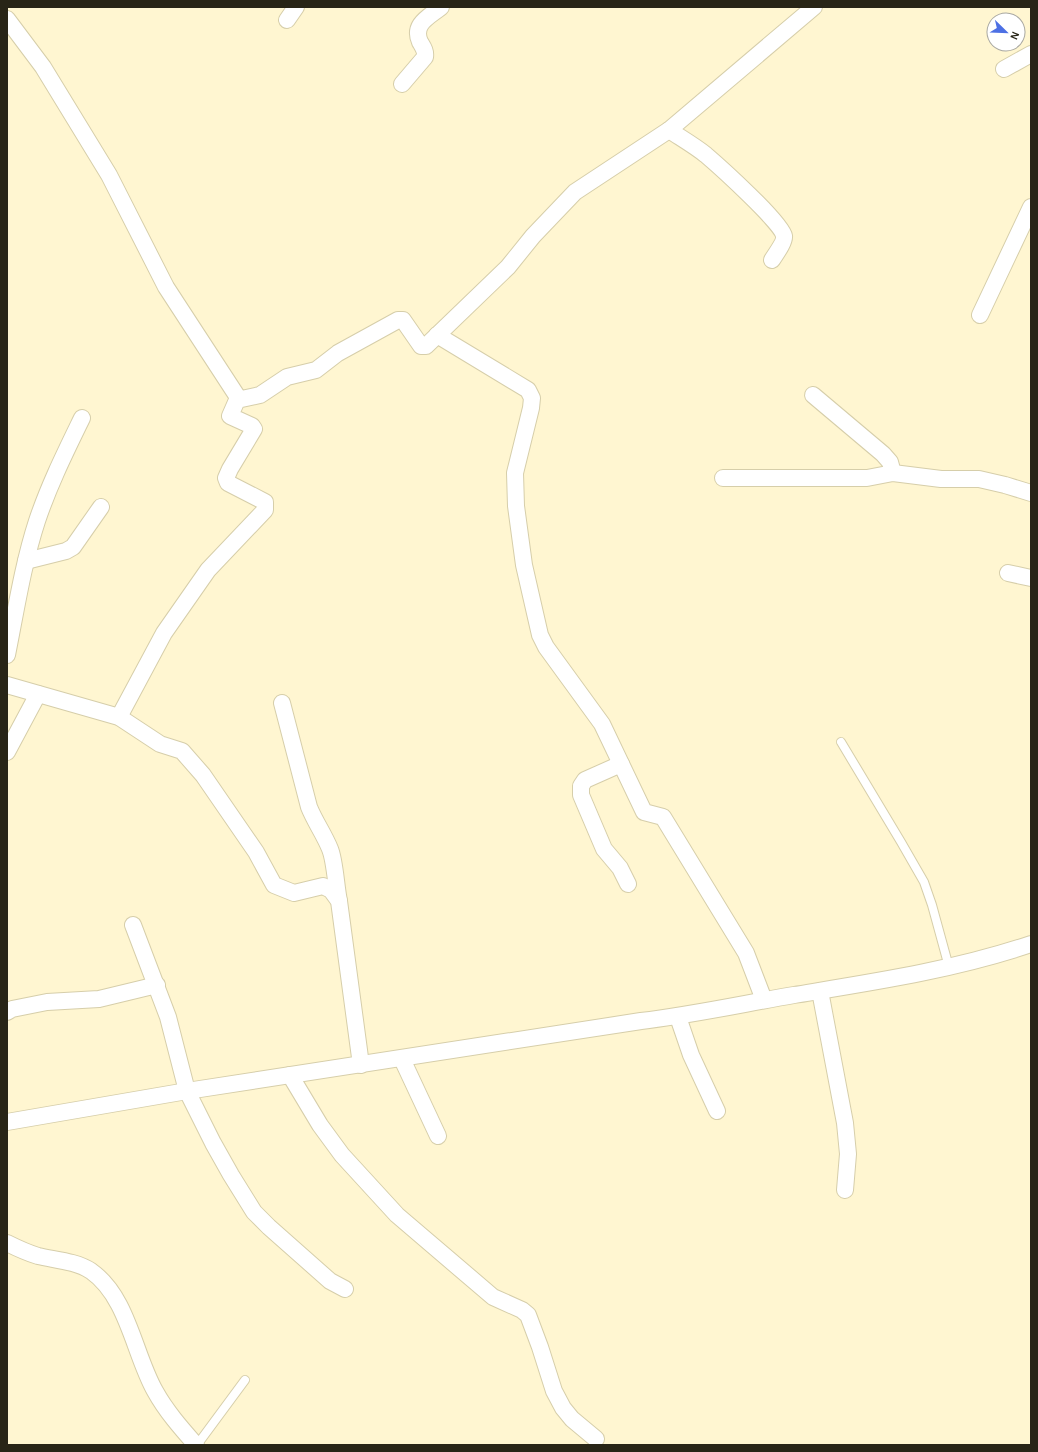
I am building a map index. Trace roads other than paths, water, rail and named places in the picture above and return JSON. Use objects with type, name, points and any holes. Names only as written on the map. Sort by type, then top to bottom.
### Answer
[{"type":"street","points":[[402,84],[424,57],[425,53],[417,34],[420,24],[441,7]]},
{"type":"street","points":[[239,399],[260,395],[287,377],[316,370],[338,353],[398,320],[403,320],[421,346],[426,346],[508,267],[533,236],[575,192],[669,130],[814,7]]},
{"type":"street","points":[[7,19],[43,67],[109,175],[166,287],[239,399]]},
{"type":"street","points":[[1004,69],[1031,54]]},
{"type":"street","points":[[669,130],[706,155],[752,197],[784,234],[785,239],[772,260]]},
{"type":"street","points":[[980,315],[1031,207]]},
{"type":"street","points":[[437,335],[528,390],[532,398],[531,408],[515,474],[516,506],[524,564],[540,635],[546,647],[602,724],[644,812],[663,817],[746,953],[764,1000]]},
{"type":"street","points":[[813,395],[883,454],[890,462],[893,473]]},
{"type":"street","points":[[119,717],[164,634],[208,570],[265,510],[265,502],[228,483],[226,478],[239,452],[254,429],[252,426],[230,416],[239,399]]},
{"type":"street","points":[[7,655],[26,561],[38,520],[56,473],[82,418]]},
{"type":"street","points":[[723,478],[867,478],[893,473],[941,479],[979,479],[1006,485],[1031,494]]},
{"type":"street","points":[[26,561],[66,551],[73,547],[100,507]]},
{"type":"street","points":[[1008,573],[1031,578]]},
{"type":"street","points":[[7,685],[119,717],[160,744],[182,751],[203,774],[256,852],[274,885],[294,893],[323,886],[331,890],[338,901]]},
{"type":"street","points":[[7,752],[38,694]]},
{"type":"street","points":[[282,703],[314,820],[330,850],[361,1065]]},
{"type":"street","points":[[621,764],[585,780],[581,786],[581,795],[604,850],[620,868],[628,884]]},
{"type":"street","points":[[133,925],[168,1017],[187,1091],[231,1175],[254,1212],[268,1227],[330,1281],[345,1289]]},
{"type":"street","points":[[7,1122],[187,1091],[641,1021],[678,1017],[949,967],[999,955],[1031,944]]},
{"type":"street","points":[[7,1012],[12,1009],[47,1002],[99,999],[157,985]]},
{"type":"street","points":[[820,991],[845,1123],[848,1154],[845,1190]]},
{"type":"street","points":[[678,1017],[691,1055],[717,1111]]},
{"type":"street","points":[[402,1059],[438,1136]]},
{"type":"street","points":[[290,1075],[320,1125],[342,1155],[397,1215],[493,1297],[522,1310],[528,1315],[540,1346],[554,1391],[563,1408],[572,1419],[596,1439]]},
{"type":"street","points":[[7,1243],[36,1255],[75,1264],[90,1271],[103,1283],[120,1307],[155,1391],[167,1410],[196,1445]]},
{"type":"lane","points":[[841,742],[924,882],[949,967]]},
{"type":"lane","points":[[196,1445],[245,1380]]}]
